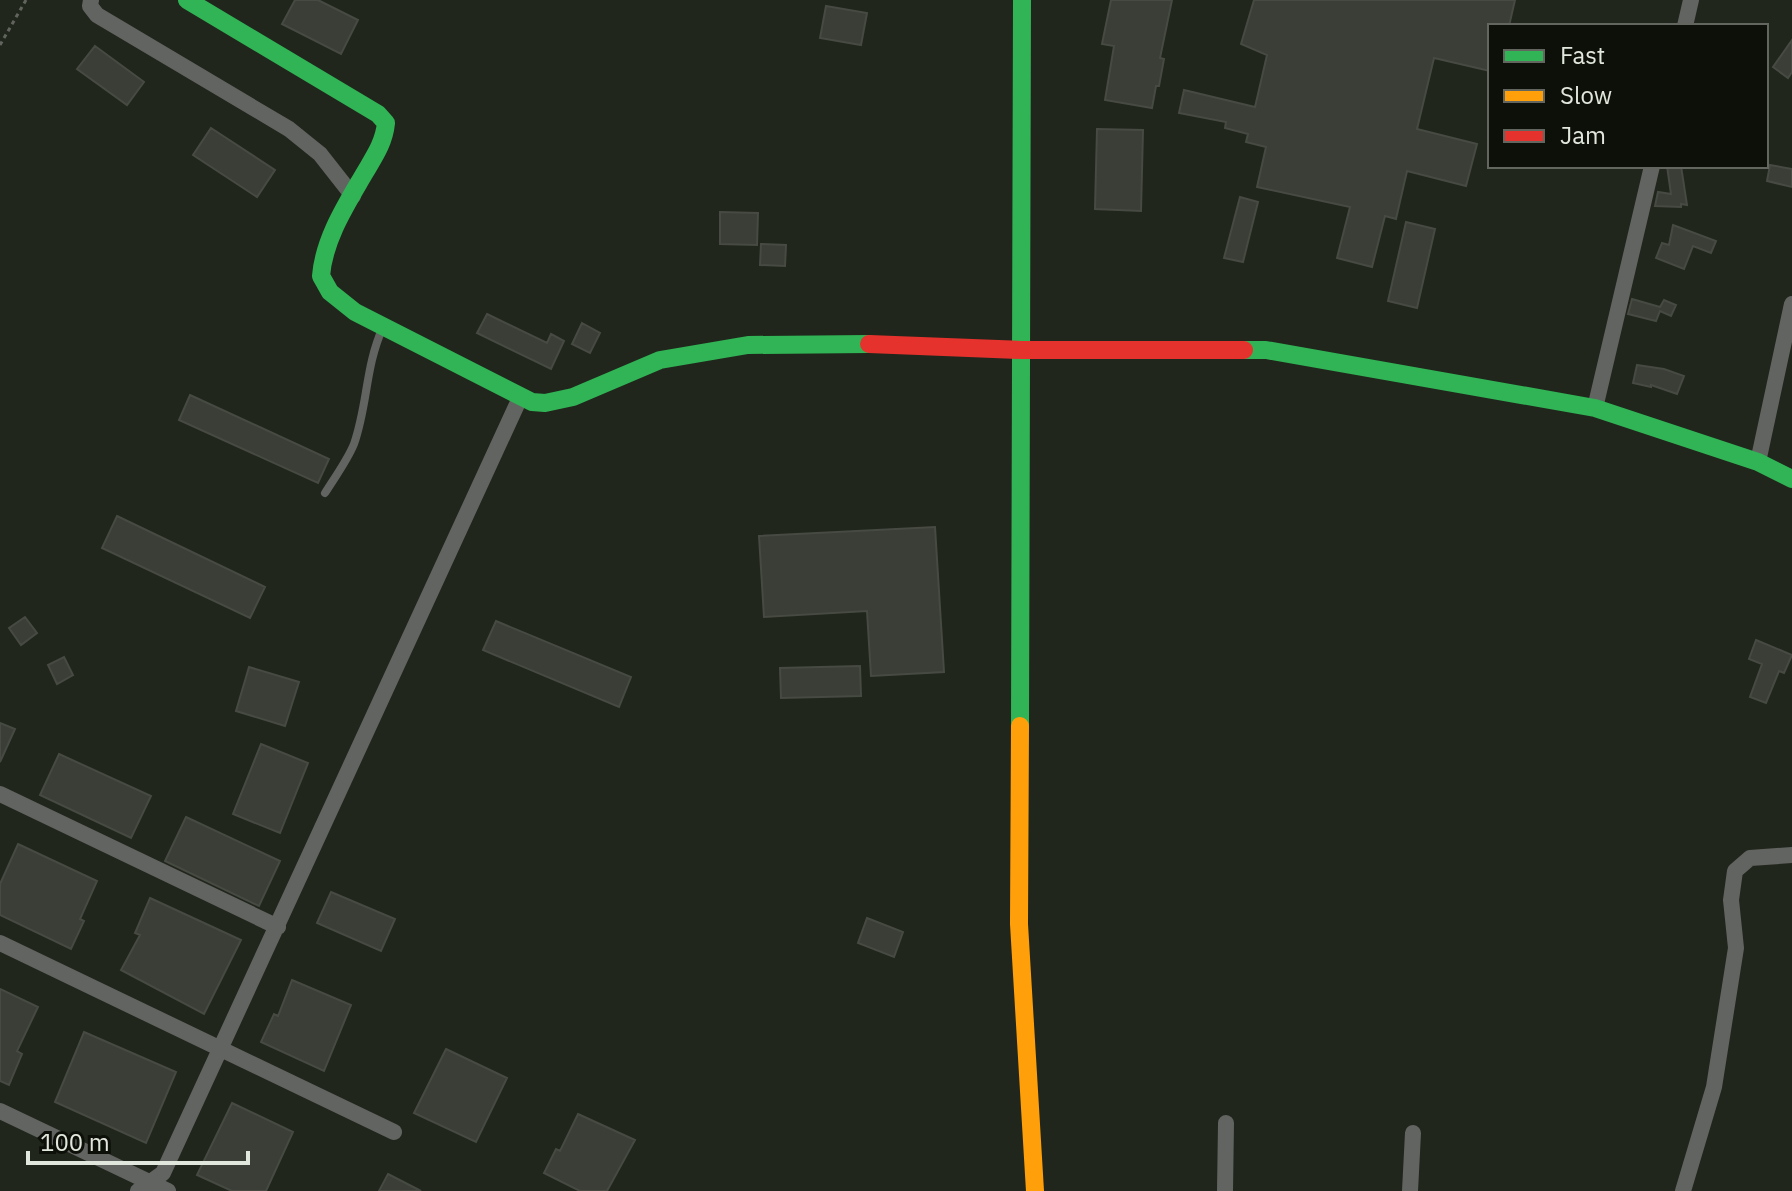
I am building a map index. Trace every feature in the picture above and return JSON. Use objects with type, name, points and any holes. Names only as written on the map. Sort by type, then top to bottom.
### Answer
[{"type":"street","points":[[91,0],[90,6],[97,15],[289,129],[320,154],[353,196]]},
{"type":"street","points":[[187,0],[378,114],[386,123],[384,139],[322,254],[321,278],[332,293],[355,312],[532,402],[554,401],[609,383],[660,360],[748,345],[1266,350],[1595,408],[1758,462],[1792,479]]},
{"type":"street","points":[[1022,0],[1019,924],[1035,1191]]},
{"type":"street","points":[[1685,24],[1691,0]]},
{"type":"street","points":[[1595,408],[1652,168]]},
{"type":"street","points":[[1758,462],[1792,304]]},
{"type":"street","points":[[144,1187],[163,1173],[520,398]]},
{"type":"street","points":[[0,794],[278,927]]},
{"type":"street","points":[[1683,1191],[1714,1087],[1736,948],[1731,900],[1735,871],[1750,858],[1792,855]]},
{"type":"street","points":[[0,943],[394,1132]]},
{"type":"street","points":[[0,1111],[144,1187],[168,1191]]},
{"type":"street","points":[[1225,1191],[1226,1123]]},
{"type":"street","points":[[1410,1191],[1413,1133]]},
{"type":"lane","points":[[325,493],[353,446],[362,416],[368,368],[383,327]]},
{"type":"path","points":[[0,45],[26,0]]},
{"type":"building","points":[[295,0],[318,0],[358,20],[341,54],[282,24]]},
{"type":"building","points":[[1111,0],[1172,0],[1160,58],[1164,59],[1159,86],[1156,86],[1152,108],[1105,100],[1114,46],[1102,44]]},
{"type":"building","points":[[1254,0],[1515,0],[1509,24],[1488,24],[1488,71],[1434,58],[1417,129],[1477,144],[1466,186],[1407,171],[1396,219],[1385,216],[1372,267],[1337,258],[1350,207],[1257,187],[1266,147],[1246,142],[1248,134],[1225,128],[1226,122],[1179,113],[1184,90],[1255,107],[1267,55],[1241,44]]},
{"type":"building","points":[[826,6],[867,13],[861,45],[820,38]]},
{"type":"building","points":[[1792,40],[1792,72],[1788,78],[1773,67]]},
{"type":"building","points":[[95,46],[144,82],[127,105],[77,69]]},
{"type":"building","points":[[211,128],[275,170],[257,197],[193,155]]},
{"type":"building","points":[[1097,129],[1143,130],[1141,211],[1095,209]]},
{"type":"building","points":[[1770,165],[1792,169],[1792,187],[1767,181]]},
{"type":"building","points":[[1667,168],[1681,168],[1687,205],[1655,206],[1658,192],[1671,194]]},
{"type":"building","points":[[1240,197],[1258,202],[1243,262],[1224,258]]},
{"type":"building","points":[[720,212],[758,213],[757,245],[720,244]]},
{"type":"building","points":[[1406,222],[1435,229],[1417,308],[1388,301]]},
{"type":"building","points":[[1673,225],[1716,241],[1711,253],[1693,246],[1684,269],[1656,258],[1662,243],[1669,245]]},
{"type":"building","points":[[761,244],[786,245],[785,266],[760,265]]},
{"type":"building","points":[[1632,299],[1660,307],[1664,300],[1676,305],[1671,316],[1660,311],[1656,321],[1628,314]]},
{"type":"building","points":[[487,314],[547,343],[551,334],[564,341],[551,369],[477,333]]},
{"type":"building","points":[[582,323],[600,333],[590,353],[572,344]]},
{"type":"building","points":[[1637,365],[1684,376],[1677,394],[1651,385],[1633,383]]},
{"type":"building","points":[[190,395],[329,459],[318,483],[179,420]]},
{"type":"building","points":[[117,516],[265,587],[250,618],[102,548]]},
{"type":"building","points":[[935,527],[944,672],[871,676],[867,611],[764,617],[759,536]]},
{"type":"building","points":[[25,617],[37,633],[21,645],[9,628]]},
{"type":"building","points":[[496,621],[631,677],[619,707],[483,650]]},
{"type":"building","points":[[1756,640],[1792,655],[1784,673],[1779,671],[1766,703],[1750,697],[1762,664],[1749,659]]},
{"type":"building","points":[[64,657],[73,675],[57,684],[48,665]]},
{"type":"building","points":[[860,666],[861,696],[781,698],[780,668]]},
{"type":"building","points":[[249,667],[299,682],[285,726],[236,711]]},
{"type":"building","points":[[0,723],[15,729],[0,762]]},
{"type":"building","points":[[261,744],[308,763],[280,833],[233,814]]},
{"type":"building","points":[[59,754],[151,796],[131,838],[40,795]]},
{"type":"building","points":[[186,817],[280,861],[259,906],[165,861]]},
{"type":"building","points":[[18,844],[97,881],[71,949],[0,915],[0,884]]},
{"type":"building","points":[[331,892],[395,919],[381,951],[317,923]]},
{"type":"building","points":[[150,898],[241,940],[204,1014],[121,970],[140,935],[135,933]]},
{"type":"building","points":[[867,918],[903,932],[894,957],[858,943]]},
{"type":"building","points":[[292,980],[351,1005],[324,1071],[261,1042],[274,1014],[278,1016]]},
{"type":"building","points":[[0,989],[38,1007],[17,1051],[22,1054],[9,1085],[0,1081]]},
{"type":"building","points":[[84,1032],[176,1072],[146,1143],[55,1102]]},
{"type":"building","points":[[446,1049],[507,1078],[476,1142],[414,1113]]},
{"type":"building","points":[[232,1103],[293,1132],[266,1191],[232,1191],[197,1175]]},
{"type":"building","points":[[578,1114],[635,1140],[607,1191],[580,1191],[544,1173],[556,1149],[560,1151]]},
{"type":"building","points":[[388,1174],[421,1191],[379,1191]]},
{"type":"traffic: fast","points":[[187,0],[378,114],[386,123],[378,150],[343,210],[326,249],[321,276],[330,292],[355,312],[532,402],[545,403],[573,397],[660,360],[748,345],[869,344]]},
{"type":"traffic: fast","points":[[1020,726],[1022,0]]},
{"type":"traffic: fast","points":[[1244,350],[1266,350],[1595,408],[1758,462],[1792,479]]},
{"type":"traffic: slow","points":[[1020,726],[1019,924],[1035,1191]]},
{"type":"traffic: jam","points":[[869,344],[1021,350],[1244,350]]}]
